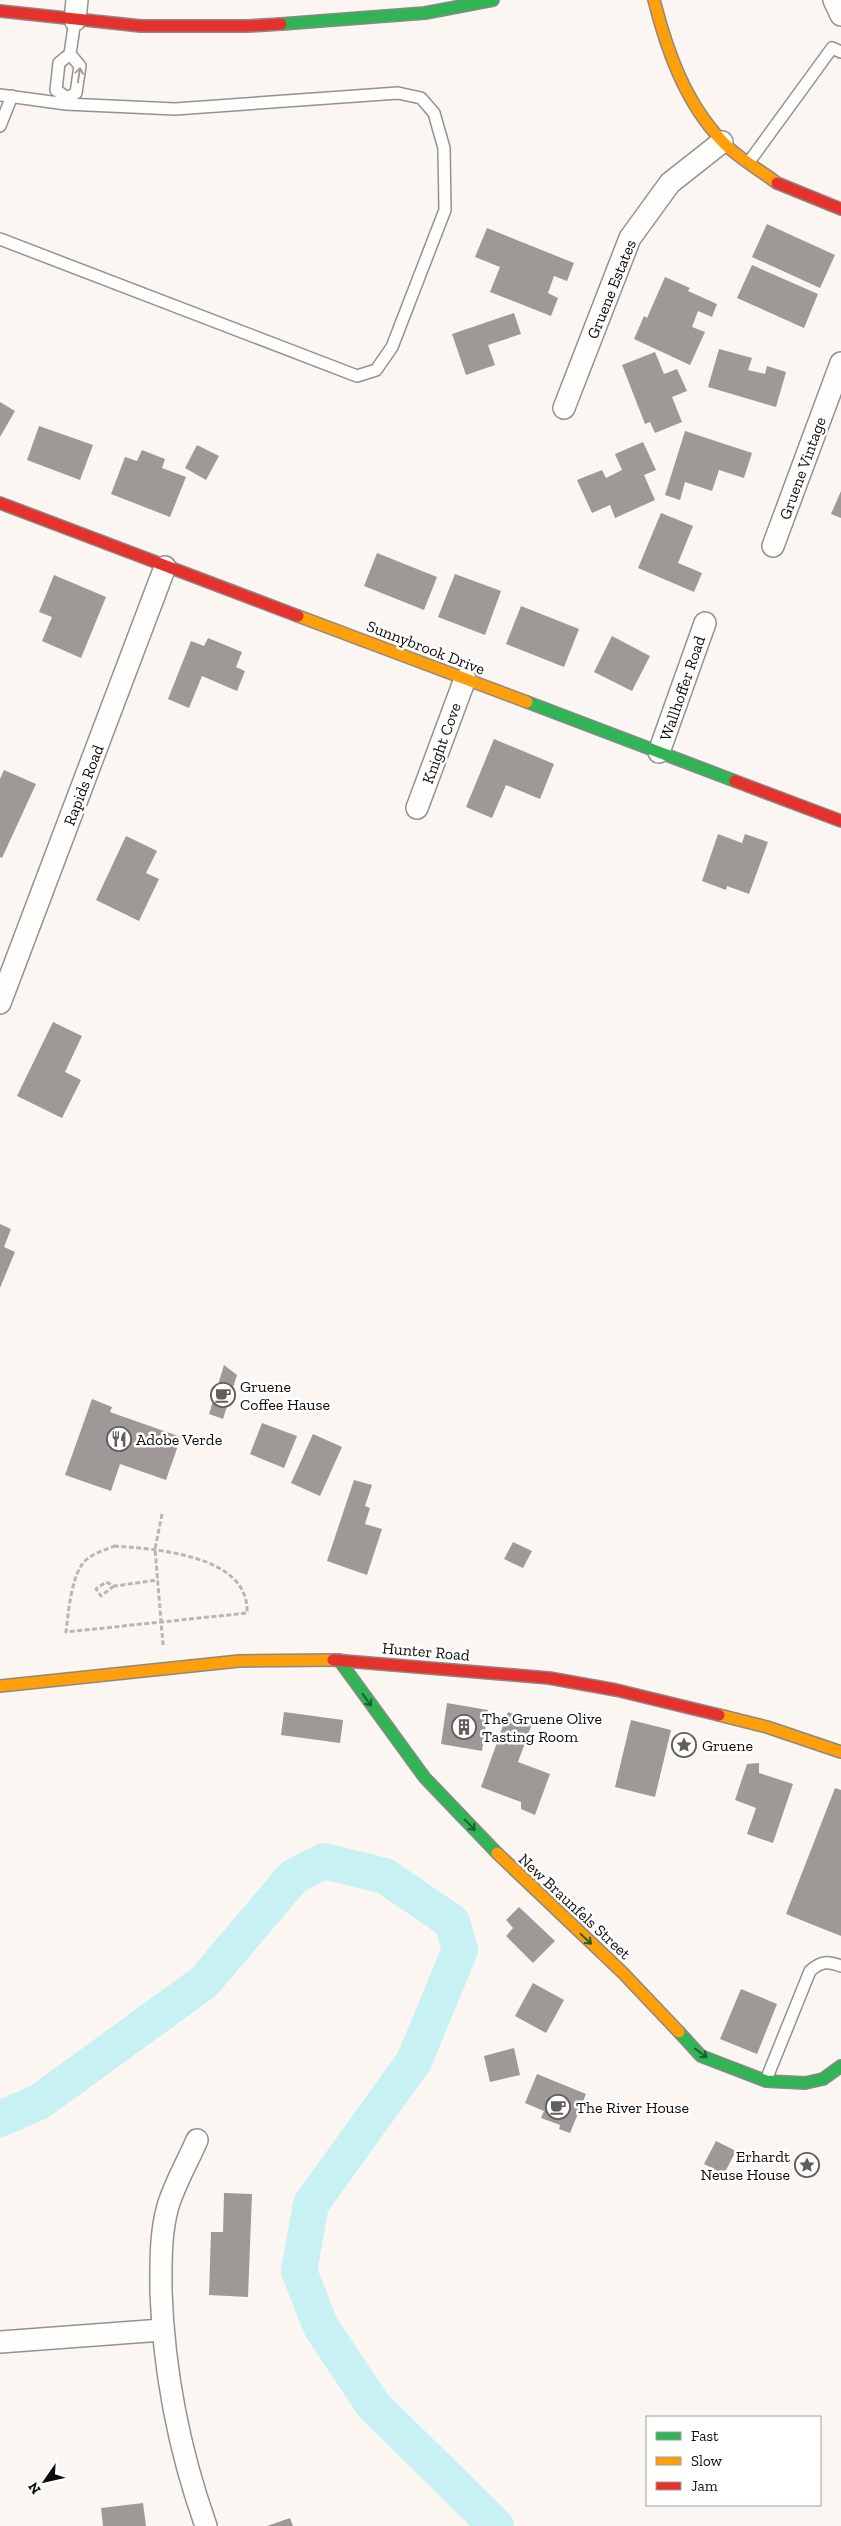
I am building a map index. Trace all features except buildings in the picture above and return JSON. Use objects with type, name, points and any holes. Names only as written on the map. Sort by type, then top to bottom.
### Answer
[{"type":"street","points":[[0,11],[76,10],[141,26],[248,26],[425,13],[493,0]]},
{"type":"street","points":[[654,0],[665,44],[687,93],[722,142],[780,185],[841,208]]},
{"type":"street","points":[[834,0],[841,15]]},
{"type":"street","name":"Gruene Estates","points":[[564,408],[630,238],[670,183],[722,142]]},
{"type":"street","name":"Gruene Vintage","points":[[773,546],[841,363]]},
{"type":"street","name":"Sunnybrook Drive","points":[[0,504],[841,821]]},
{"type":"street","name":"Rapids Road","points":[[0,1003],[165,567]]},
{"type":"street","name":"Wallhoffer Road","points":[[659,752],[705,623]]},
{"type":"street","name":"Knight Cove","points":[[417,808],[465,679]]},
{"type":"street","name":"Hunter Road","points":[[0,1686],[239,1661],[339,1660],[549,1678],[616,1690],[767,1727],[841,1752]]},
{"type":"street","name":"New Braunfels Street","points":[[339,1660],[425,1778],[504,1862],[623,1974],[701,2056],[766,2081],[805,2083],[823,2079],[841,2066]]},
{"type":"street","points":[[197,2140],[168,2206],[161,2258],[162,2330],[174,2417],[195,2494],[206,2526]]},
{"type":"street","points":[[0,2342],[162,2330]]},
{"type":"lane","points":[[66,101],[56,90],[59,63],[70,54],[76,10]]},
{"type":"lane","points":[[749,162],[832,48],[841,52]]},
{"type":"lane","points":[[66,101],[76,94],[80,66],[70,54]]},
{"type":"lane","points":[[0,95],[175,109],[398,93],[421,98],[434,113],[444,148],[445,210],[392,347],[376,370],[357,376],[0,239]]},
{"type":"lane","points":[[0,126],[12,96]]},
{"type":"lane","points":[[766,2081],[810,1971],[818,1963],[829,1962],[841,1966]]},
{"type":"path","points":[[162,1514],[155,1549],[164,1668]]},
{"type":"path","points":[[114,1546],[155,1549],[211,1562],[233,1578],[248,1601],[247,1613],[161,1624],[66,1632],[72,1593],[81,1566],[93,1555],[114,1546]]},
{"type":"path","points":[[114,1586],[106,1582],[96,1589],[101,1596],[114,1586],[158,1580]]},
{"type":"waterway","points":[[0,2119],[39,2102],[204,1982],[293,1877],[324,1861],[385,1876],[452,1922],[460,1950],[414,2061],[311,2204],[299,2271],[321,2327],[373,2405],[496,2526]]},
{"type":"traffic: fast","points":[[281,24],[425,13],[493,0]]},
{"type":"traffic: fast","points":[[527,702],[735,781]]},
{"type":"traffic: fast","points":[[339,1660],[425,1778],[497,1853]]},
{"type":"traffic: fast","points":[[679,2032],[701,2056],[766,2081],[805,2083],[823,2079],[841,2066]]},
{"type":"traffic: slow","points":[[654,0],[671,57],[698,110],[709,126],[728,147],[777,183]]},
{"type":"traffic: slow","points":[[298,616],[527,702]]},
{"type":"traffic: slow","points":[[0,1686],[239,1661],[333,1660]]},
{"type":"traffic: slow","points":[[719,1715],[767,1727],[841,1752]]},
{"type":"traffic: slow","points":[[497,1853],[623,1973],[679,2032]]},
{"type":"traffic: jam","points":[[0,11],[141,26],[248,26],[281,24]]},
{"type":"traffic: jam","points":[[777,183],[841,209]]},
{"type":"traffic: jam","points":[[0,503],[298,616]]},
{"type":"traffic: jam","points":[[735,781],[841,821]]},
{"type":"traffic: jam","points":[[333,1660],[549,1678],[616,1690],[719,1715]]},
{"type":"place","name":"Gruene Coffee Hause","points":[[223,1395]]},
{"type":"place","name":"Adobe Verde","points":[[119,1439]]},
{"type":"place","name":"The Gruene Olive Tasting Room","points":[[464,1727]]},
{"type":"place","name":"Gruene","points":[[684,1745]]},
{"type":"place","name":"The River House","points":[[558,2107]]},
{"type":"place","name":"Erhardt Neuse House","points":[[807,2165]]}]
